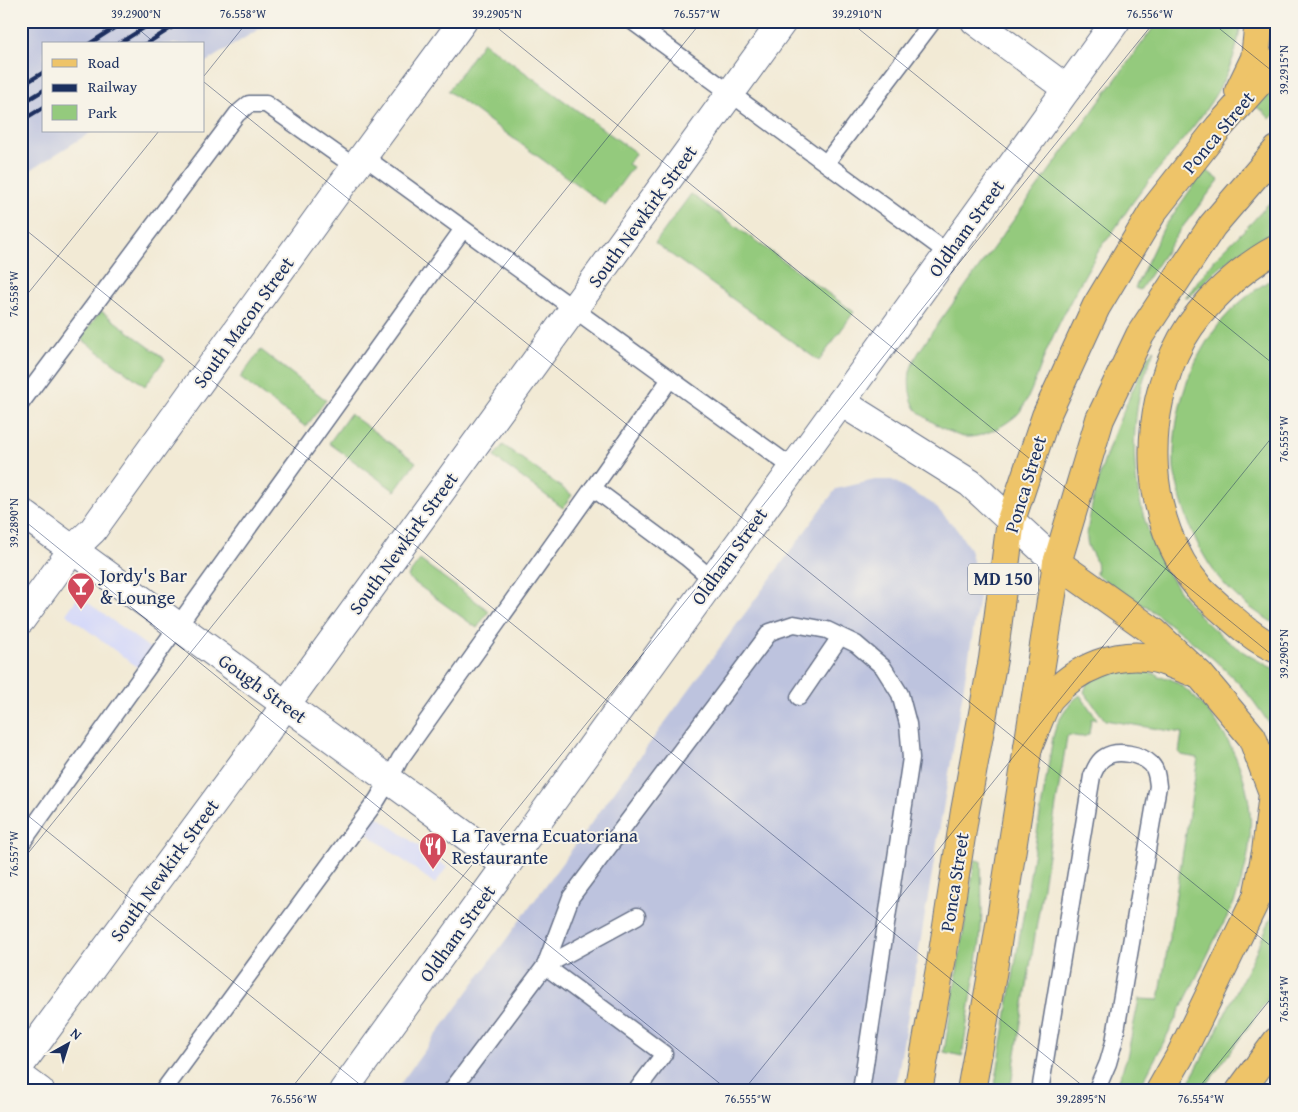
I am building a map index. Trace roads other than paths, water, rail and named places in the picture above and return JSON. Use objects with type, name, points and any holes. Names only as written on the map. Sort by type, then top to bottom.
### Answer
[{"type":"main road","name":"MD 150","points":[[1227,118],[1255,58],[1259,21]]},
{"type":"main road","name":"Ponca Street","points":[[918,1091],[943,952],[965,811],[993,659],[1011,520],[1046,416],[1096,307],[1154,210],[1227,118],[1277,62]]},
{"type":"main road","name":"MD 150","points":[[971,1091],[1057,563],[1100,419],[1140,335],[1212,226],[1277,150]]},
{"type":"main road","points":[[1277,249],[1262,257],[1215,296],[1182,339],[1165,378],[1156,416],[1153,452],[1154,482],[1161,515],[1175,551],[1200,589],[1232,618],[1267,645],[1277,649]]},
{"type":"main road","points":[[1057,563],[1154,632],[1200,675],[1252,738],[1273,793],[1266,852],[1257,897],[1180,1056],[1160,1091]]},
{"type":"main road","points":[[1028,747],[1049,699],[1074,676],[1100,663],[1130,656],[1157,659],[1200,675]]},
{"type":"main road","points":[[1240,1091],[1277,1040]]},
{"type":"street","name":"South Macon Street","points":[[21,620],[73,549],[93,530],[463,21]]},
{"type":"street","name":"South Newkirk Street","points":[[21,1064],[257,744],[783,21]]},
{"type":"street","points":[[975,21],[1067,89]]},
{"type":"street","name":"Oldham Street","points":[[342,1091],[1116,21]]},
{"type":"street","points":[[840,402],[970,483],[1057,563]]},
{"type":"street","name":"Gough Street","points":[[21,512],[506,865]]},
{"type":"street","points":[[21,1077],[40,1091]]},
{"type":"lane","points":[[632,21],[948,253]]},
{"type":"lane","points":[[826,164],[933,21]]},
{"type":"lane","points":[[21,403],[237,114],[249,104],[266,104],[464,229],[793,468]]},
{"type":"lane","points":[[21,844],[464,229]]},
{"type":"lane","points":[[163,1091],[377,800],[390,780],[400,759],[670,379]]},
{"type":"lane","points":[[593,488],[686,557],[712,579]]},
{"type":"lane","points":[[451,1091],[545,966],[571,897],[770,632],[794,624],[827,630],[856,644],[882,667],[900,694],[908,724],[911,758],[861,1091]]},
{"type":"lane","points":[[799,697],[840,637]]},
{"type":"lane","points":[[1040,1091],[1092,776],[1097,765],[1106,756],[1119,753],[1142,757],[1152,765],[1157,775],[1158,786],[1114,1042],[1108,1063],[1096,1091]]},
{"type":"lane","points":[[545,966],[637,916]]},
{"type":"lane","points":[[545,966],[664,1054],[636,1091]]},
{"type":"railway","points":[[92,42],[125,21]]},
{"type":"railway","points":[[121,42],[155,21]]},
{"type":"railway","points":[[149,42],[182,21]]},
{"type":"railway","points":[[21,86],[42,73]]},
{"type":"railway","points":[[21,104],[42,91]]},
{"type":"railway","points":[[21,121],[42,108]]},
{"type":"place","name":"Jordy's Bar & Lounge","points":[[81,610]]},
{"type":"place","name":"La Taverna Ecuatoriana Restaurante","points":[[433,870]]}]
